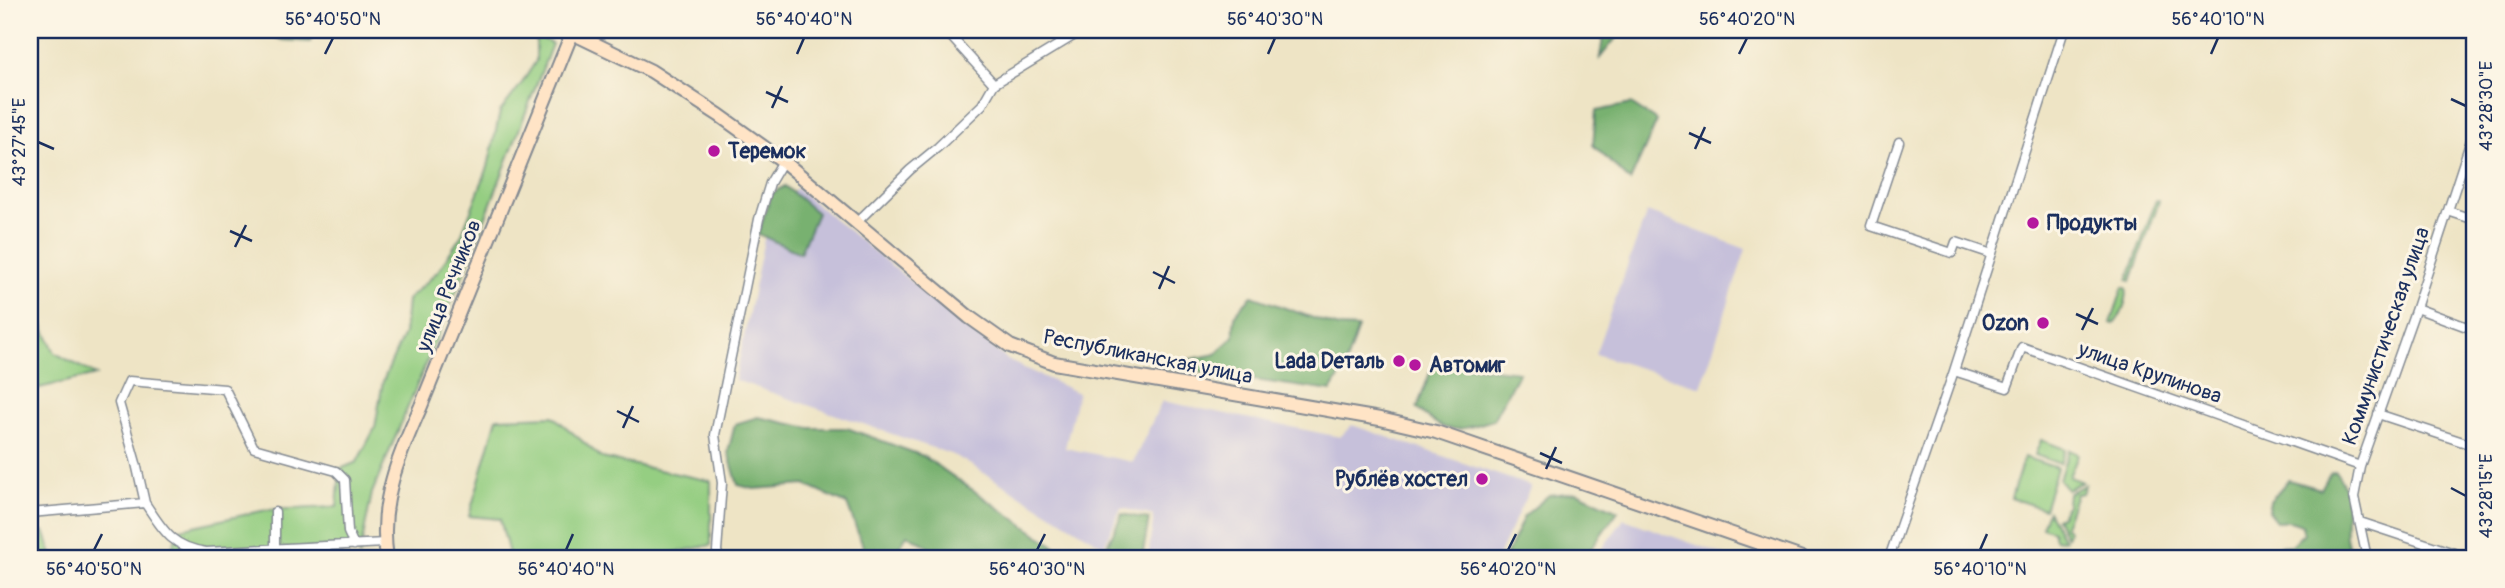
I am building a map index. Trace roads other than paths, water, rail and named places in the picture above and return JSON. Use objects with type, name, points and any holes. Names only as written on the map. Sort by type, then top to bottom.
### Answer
[{"type":"street","points":[[945,30],[994,85]]},
{"type":"street","points":[[857,222],[982,105],[994,85],[1083,30]]},
{"type":"street","points":[[1889,558],[1954,371],[2064,30]]},
{"type":"street","name":"Республиканская улица","points":[[569,31],[651,71],[783,160],[969,317],[1010,345],[1054,363],[1380,418],[1436,432],[1802,558]]},
{"type":"street","name":"улица Речников","points":[[387,558],[386,501],[396,463],[569,31]]},
{"type":"street","name":"Коммунистическая улица","points":[[2367,558],[2354,497],[2360,466],[2416,308],[2475,128]]},
{"type":"street","points":[[1899,142],[1871,226],[1952,253],[1956,242],[1992,254]]},
{"type":"street","points":[[719,558],[717,551],[722,484],[715,435],[759,219],[770,183],[783,160]]},
{"type":"street","points":[[2448,211],[2475,220]]},
{"type":"street","points":[[2416,308],[2475,330]]},
{"type":"street","name":"улица Крупинова","points":[[1954,371],[2007,388],[2022,347],[2360,466]]},
{"type":"street","points":[[354,545],[348,532],[345,480],[336,471],[254,448],[225,389],[129,381],[119,403],[145,503],[164,531],[187,550],[206,552],[275,549],[354,545],[385,543]]},
{"type":"street","points":[[2378,414],[2475,446]]},
{"type":"street","points":[[30,513],[145,503]]},
{"type":"street","points":[[275,512],[275,549]]},
{"type":"street","points":[[2360,522],[2469,558]]},
{"type":"place","name":"Теремок","points":[[714,151]]},
{"type":"place","name":"Продукты","points":[[2033,223]]},
{"type":"place","name":"Ozon","points":[[2043,323]]},
{"type":"place","name":"Lada Dеталь","points":[[1399,361]]},
{"type":"place","name":"Автомиг","points":[[1415,365]]},
{"type":"place","name":"Рублёв хостел","points":[[1482,479]]}]
